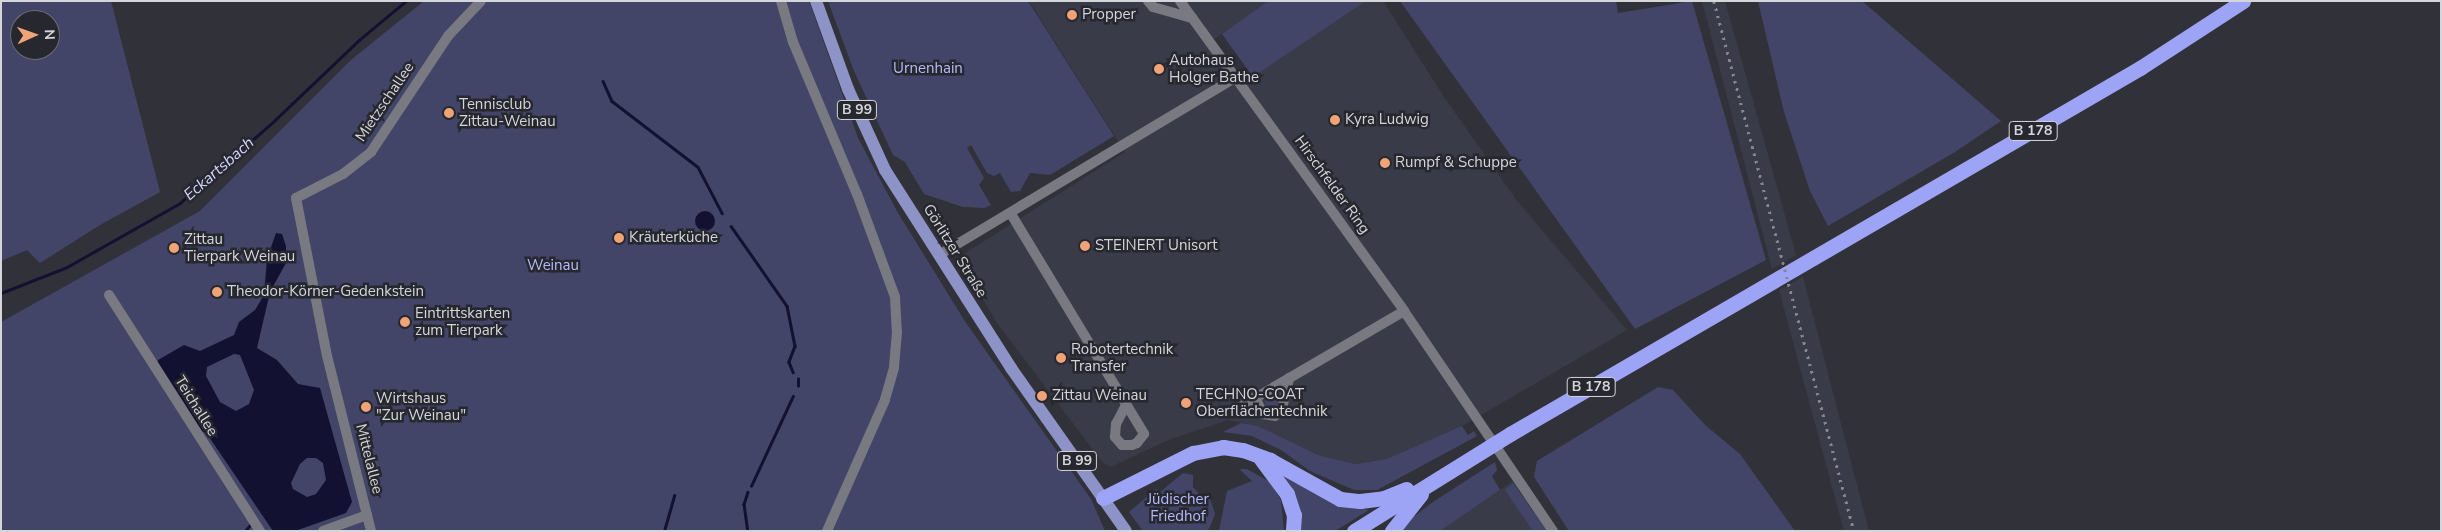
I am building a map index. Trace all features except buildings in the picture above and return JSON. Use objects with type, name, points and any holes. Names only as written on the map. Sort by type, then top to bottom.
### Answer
[{"type":"highway","name":"B 178","points":[[1354,531],[1436,478],[2131,73],[2243,1]]},
{"type":"highway","points":[[1103,498],[1193,453],[1224,447],[1259,456],[1340,499],[1360,501],[1384,498],[1436,478]]},
{"type":"highway","points":[[1259,456],[1287,494],[1294,515],[1293,531]]},
{"type":"highway","points":[[1392,531],[1399,518],[1436,478]]},
{"type":"main road","name":"Görlitzer Straße","points":[[816,1],[848,88],[881,161],[1011,368],[1103,498]]},
{"type":"main road","name":"B 99","points":[[1103,498],[1126,531]]},
{"type":"street","name":"Mietzschallee","points":[[296,198],[343,174],[371,152],[448,36],[481,1]]},
{"type":"street","points":[[781,1],[793,42],[860,203],[895,297],[897,332],[894,368],[885,400],[827,531]]},
{"type":"street","points":[[1148,1],[1153,7],[1193,18]]},
{"type":"street","name":"Hirschfelder Ring","points":[[1180,1],[1237,77],[1404,311],[1484,426],[1553,531]]},
{"type":"street","points":[[939,255],[1011,214],[1237,77]]},
{"type":"street","name":"Mittelallee","points":[[296,198],[326,356],[371,531]]},
{"type":"street","points":[[1011,214],[1126,405]]},
{"type":"street","name":"Teichallee","points":[[109,295],[260,531]]},
{"type":"street","points":[[1233,411],[1404,311]]},
{"type":"street","points":[[1255,397],[1263,414],[1275,416],[1282,409],[1289,378]]},
{"type":"street","points":[[323,531],[367,515]]},
{"type":"shaded area","points":[[1029,1],[1268,1],[1206,45],[1237,88],[1366,1],[1383,1],[1444,97],[1517,201],[1627,330],[1450,433],[1387,459],[1355,464],[1318,455],[1258,426],[1228,420],[1168,440],[1111,467],[1103,463],[997,323],[959,257],[1125,152]]},
{"type":"shaded area","points":[[1702,1],[1725,1],[1796,255],[1772,269]]},
{"type":"shaded area","points":[[705,211],[712,214],[715,221],[712,228],[705,231],[698,228],[695,221],[698,214]]},
{"type":"shaded area","points":[[276,233],[282,234],[286,246],[286,263],[270,292],[257,348],[277,360],[298,384],[320,388],[352,502],[346,513],[295,531],[273,531],[207,434],[198,429],[157,366],[158,360],[184,345],[200,351],[234,335],[239,322],[255,310],[264,295],[267,259]],"holes":[[[234,354],[240,355],[254,390],[249,404],[236,411],[220,402],[206,376],[207,367]],[[307,458],[316,458],[323,463],[326,480],[316,494],[307,497],[293,489],[291,483],[300,464]]]},
{"type":"shaded area","points":[[1803,277],[1869,531],[1844,531],[1779,290]]},
{"type":"shaded area","points":[[1513,481],[1546,531],[1440,531]]},
{"type":"green space","points":[[1,1],[111,1],[160,192],[100,225],[40,263],[27,250],[1,261]]},
{"type":"green space","name":"Weinau","points":[[424,1],[809,1],[858,138],[898,213],[966,323],[1091,499],[1105,531],[1,531],[1,322],[200,211],[351,60]]},
{"type":"green space","name":"Urnenhain","points":[[828,1],[1028,1],[1114,136],[1050,175],[1030,173],[1020,191],[1011,192],[1000,173],[994,176],[987,173],[971,145],[967,148],[984,178],[979,185],[991,205],[985,208],[963,207],[924,194],[905,162],[893,155],[854,71]]},
{"type":"green space","points":[[1268,1],[1366,1],[1253,77],[1222,34]]},
{"type":"green space","points":[[1400,1],[1616,1],[1618,13],[1692,1],[1766,260],[1635,329]]},
{"type":"green space","points":[[1758,1],[1862,1],[2001,121],[1955,152],[1828,226],[1810,191],[1784,112]]},
{"type":"green space","points":[[1658,387],[1673,390],[1705,425],[1740,454],[1795,531],[1569,531],[1534,477],[1537,461]]},
{"type":"green space","points":[[1276,392],[1278,406],[1275,409],[1266,409],[1265,400]]},
{"type":"green space","points":[[1241,423],[1258,426],[1318,455],[1355,464],[1387,459],[1462,426],[1468,435],[1474,431],[1477,436],[1377,490],[1354,490],[1310,471],[1281,450],[1252,436],[1223,432]]},
{"type":"green space","points":[[1495,462],[1497,470],[1492,476],[1500,490],[1440,531],[1403,531],[1408,521],[1433,502]]},
{"type":"green space","points":[[1239,469],[1247,469],[1272,483],[1281,501],[1284,531],[1219,531],[1227,491],[1252,481]]},
{"type":"green space","name":"Jüdischer Friedhof","points":[[1183,473],[1193,475],[1193,487],[1203,498],[1209,495],[1215,514],[1210,527],[1207,531],[1143,531],[1129,512],[1156,489],[1160,492]]},
{"type":"green space","points":[[1281,473],[1325,499],[1369,510],[1335,531],[1299,531],[1292,490]]},
{"type":"green space","points":[[1513,483],[1547,531],[1533,531],[1505,490]]},
{"type":"waterway","name":"Eckartsbach","points":[[1,293],[67,267],[180,203],[275,120],[359,40],[406,1]]},
{"type":"waterway","points":[[603,81],[612,101],[698,167],[722,213]]},
{"type":"waterway","points":[[731,226],[787,306],[795,346],[789,362],[793,372]]},
{"type":"waterway","points":[[798,379],[798,386]]},
{"type":"waterway","points":[[751,486],[793,396]]},
{"type":"waterway","points":[[748,492],[744,504],[748,531]]},
{"type":"waterway","points":[[664,531],[674,495]]},
{"type":"waterway","points":[[245,531],[250,525]]},
{"type":"railway","points":[[1714,1],[1854,531]]},
{"type":"place","name":"Propper","points":[[1072,15]]},
{"type":"place","name":"Autohaus Holger Bathe","points":[[1159,69]]},
{"type":"place","name":"Tennisclub Zittau-Weinau","points":[[449,113]]},
{"type":"place","name":"Kyra Ludwig","points":[[1335,120]]},
{"type":"place","name":"Rumpf & Schuppe","points":[[1385,163]]},
{"type":"place","name":"Kräuterküche","points":[[619,238]]},
{"type":"place","name":"STEINERT Unisort","points":[[1085,246]]},
{"type":"place","name":"Zittau Tierpark Weinau","points":[[174,248]]},
{"type":"place","name":"Theodor-Körner-Gedenkstein","points":[[217,292]]},
{"type":"place","name":"Eintrittskarten zum Tierpark","points":[[405,322]]},
{"type":"place","name":"Robotertechnik Transfer","points":[[1061,358]]},
{"type":"place","name":"Zittau Weinau","points":[[1042,396]]},
{"type":"place","name":"TECHNO-COAT Oberflächentechnik","points":[[1186,403]]},
{"type":"place","name":"Wirtshaus \"Zur Weinau\"","points":[[366,407]]}]
